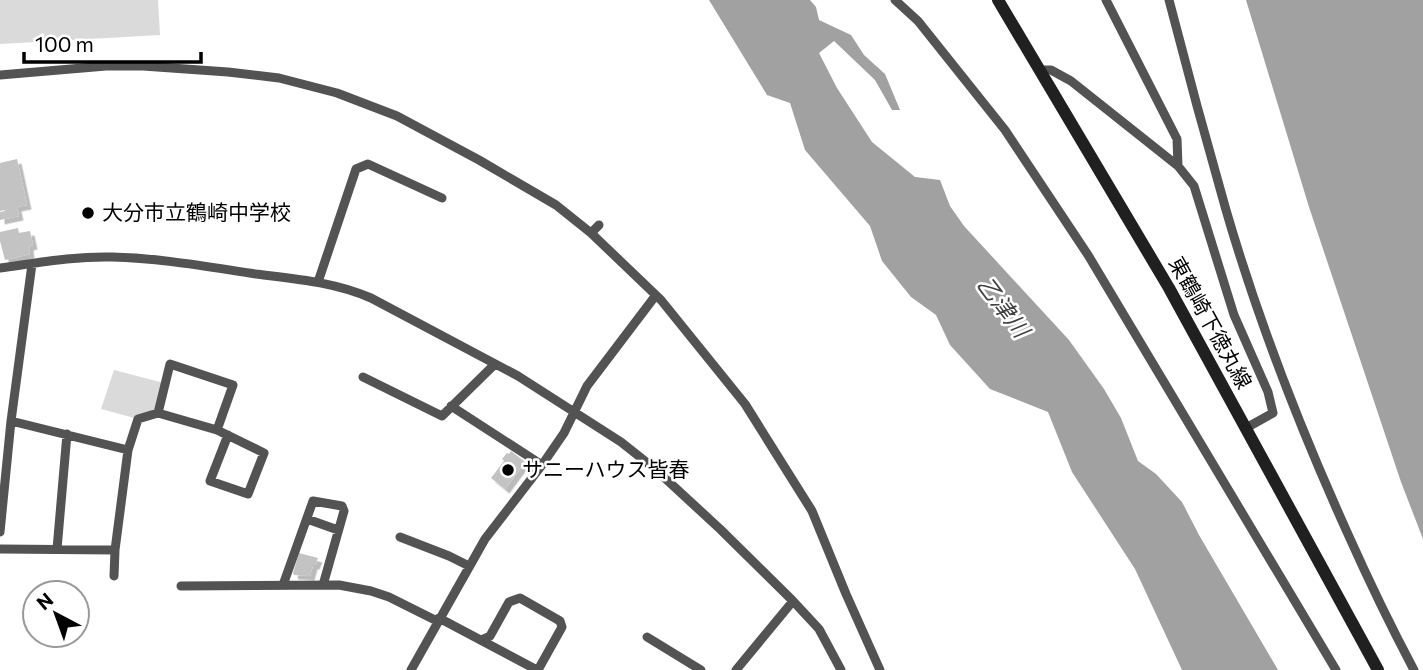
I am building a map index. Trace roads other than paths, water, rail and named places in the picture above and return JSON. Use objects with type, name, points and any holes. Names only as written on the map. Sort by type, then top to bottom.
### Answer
[{"type":"street","points":[[895,0],[918,21],[1004,130],[1088,255],[1336,670]]},
{"type":"street","name":"東鶴崎下徳丸線","points":[[998,0],[1169,288],[1378,670]]},
{"type":"street","points":[[1106,0],[1177,139],[1178,166]]},
{"type":"street","points":[[1169,0],[1227,212],[1266,331],[1302,428],[1336,507],[1388,622],[1414,670]]},
{"type":"street","points":[[0,75],[106,66],[143,66],[279,78],[337,93],[397,116],[556,205],[592,233],[656,295],[745,404],[812,511],[880,670]]},
{"type":"street","points":[[1041,70],[1051,70],[1071,81],[1178,166],[1194,186],[1234,315],[1268,393],[1273,413],[1246,428]]},
{"type":"street","points":[[318,282],[356,169],[368,164],[442,198]]},
{"type":"street","points":[[592,233],[599,225]]},
{"type":"street","points":[[0,268],[113,257],[173,262],[318,282],[353,290],[371,298],[518,376],[621,442],[655,469],[720,529],[793,601],[819,629],[841,670]]},
{"type":"street","points":[[0,532],[11,421],[32,264]]},
{"type":"street","points":[[411,670],[485,539],[564,433],[587,386],[656,295]]},
{"type":"street","points":[[158,413],[170,364],[233,385],[217,430]]},
{"type":"street","points":[[363,377],[442,416],[495,364]]},
{"type":"street","points":[[451,406],[542,464]]},
{"type":"street","points":[[114,576],[128,450],[138,419],[158,413],[217,430],[228,435],[264,453],[248,494],[210,481],[228,435]]},
{"type":"street","points":[[11,421],[128,450]]},
{"type":"street","points":[[57,549],[67,434]]},
{"type":"street","points":[[283,585],[313,501],[342,506],[344,511],[323,585]]},
{"type":"street","points":[[307,519],[338,530]]},
{"type":"street","points":[[400,537],[469,566]]},
{"type":"street","points":[[0,549],[115,550]]},
{"type":"street","points":[[181,586],[339,585],[371,591],[400,601],[538,670],[562,627],[560,621],[520,598],[509,602],[490,636],[481,640]]},
{"type":"street","points":[[736,670],[793,601]]},
{"type":"street","points":[[648,637],[701,670]]},
{"type":"water","name":"乙津川","points":[[709,0],[810,0],[816,7],[819,20],[851,35],[864,55],[885,74],[900,110],[892,110],[875,80],[834,41],[819,53],[837,88],[872,142],[915,177],[940,180],[950,206],[964,226],[1069,340],[1121,418],[1138,461],[1156,474],[1182,502],[1278,670],[1182,670],[1135,569],[1072,472],[1048,412],[990,389],[950,345],[936,315],[911,297],[882,261],[870,226],[805,150],[790,103],[767,95]]},
{"type":"water","points":[[1246,0],[1423,0],[1423,539],[1401,482],[1309,207]]},
{"type":"place","name":"大分市立鶴崎中学校","points":[[88,213]]},
{"type":"place","name":"サニーハウス皆春","points":[[508,470]]}]
